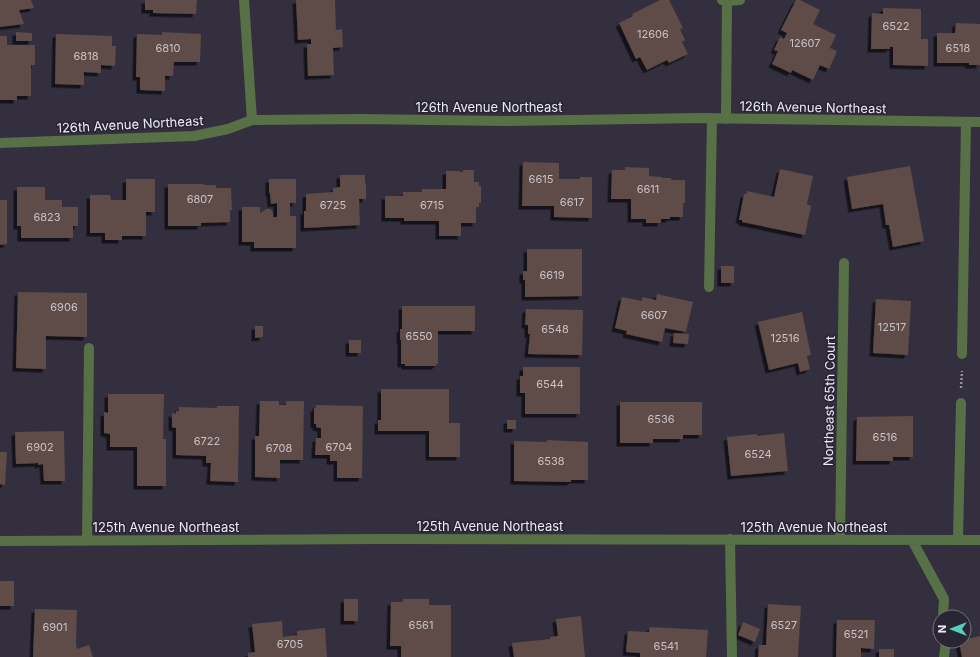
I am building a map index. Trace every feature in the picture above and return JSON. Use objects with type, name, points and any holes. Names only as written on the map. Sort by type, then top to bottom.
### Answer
[{"type":"street","points":[[244,0],[252,120]]},
{"type":"street","points":[[726,119],[724,1],[740,0]]},
{"type":"street","name":"126th Avenue Northeast","points":[[0,143],[194,136],[228,129],[252,120],[362,119],[511,121],[726,119],[980,122]]},
{"type":"street","points":[[709,287],[712,119]]},
{"type":"street","points":[[962,354],[966,122]]},
{"type":"street","name":"Northeast 65th Court","points":[[840,540],[844,263]]},
{"type":"street","points":[[87,540],[89,348]]},
{"type":"street","points":[[958,540],[961,403]]},
{"type":"street","points":[[730,539],[732,657]]},
{"type":"street","name":"125th Avenue Northeast","points":[[0,541],[730,539],[980,540]]},
{"type":"street","points":[[912,540],[944,599],[943,609]]},
{"type":"path","points":[[961,403],[962,354]]},
{"type":"building","points":[[0,0],[31,0],[34,8],[19,10],[24,24],[0,27]]},
{"type":"building","points":[[145,0],[197,0],[196,14],[153,13],[153,10],[145,10]]},
{"type":"building","points":[[296,0],[335,0],[336,30],[342,29],[343,47],[333,48],[334,75],[308,76],[307,44],[311,44],[311,39],[298,40]]},
{"type":"building","points":[[660,0],[669,0],[683,28],[680,29],[685,40],[682,42],[688,54],[669,63],[667,60],[647,70],[640,57],[636,59],[619,23],[633,16],[632,14]]},
{"type":"building","points":[[796,0],[800,0],[820,10],[813,24],[836,35],[830,48],[837,51],[829,69],[820,65],[813,80],[792,70],[791,73],[772,64],[778,51],[774,50],[780,37],[784,39],[787,33],[781,30]]},
{"type":"building","points":[[883,8],[921,9],[921,39],[928,39],[928,66],[893,65],[893,47],[890,47],[890,49],[871,49],[872,13],[883,14]]},
{"type":"building","points":[[956,23],[980,24],[980,65],[969,65],[969,63],[937,63],[937,33],[955,33]]},
{"type":"building","points":[[16,32],[32,33],[32,41],[16,41]]},
{"type":"building","points":[[162,32],[201,34],[200,62],[174,62],[173,76],[165,76],[165,91],[140,90],[140,77],[136,77],[137,34],[162,35]]},
{"type":"building","points":[[56,34],[112,36],[112,46],[116,46],[115,66],[101,65],[101,73],[84,72],[84,85],[55,84]]},
{"type":"building","points":[[0,36],[7,36],[7,45],[35,45],[35,65],[31,65],[31,96],[17,96],[17,100],[0,100]]},
{"type":"building","points":[[523,162],[559,163],[559,179],[580,179],[580,177],[592,177],[592,218],[554,217],[554,206],[522,206]]},
{"type":"building","points":[[910,166],[924,241],[893,247],[889,225],[886,225],[883,204],[852,209],[847,177]]},
{"type":"building","points":[[625,167],[649,168],[649,176],[671,178],[671,180],[685,180],[685,203],[683,203],[683,217],[661,219],[661,223],[646,223],[646,219],[631,219],[631,199],[611,199],[612,170],[625,170]]},
{"type":"building","points":[[780,169],[813,176],[807,204],[811,206],[805,235],[742,222],[742,220],[739,220],[744,194],[747,194],[747,191],[774,197]]},
{"type":"building","points":[[463,170],[474,170],[474,182],[479,182],[479,186],[481,186],[481,203],[479,203],[479,207],[476,207],[476,223],[461,223],[461,236],[439,236],[439,221],[404,221],[404,218],[385,218],[385,196],[403,196],[403,192],[422,192],[422,189],[446,189],[446,171],[463,172]]},
{"type":"building","points":[[340,175],[365,175],[366,199],[359,199],[360,225],[304,228],[306,194],[333,192],[333,188],[340,187]]},
{"type":"building","points":[[126,179],[155,179],[155,212],[146,212],[146,236],[122,236],[122,240],[105,240],[105,233],[90,233],[90,195],[110,195],[111,200],[126,200]]},
{"type":"building","points":[[269,179],[296,179],[296,203],[290,203],[290,216],[296,216],[296,248],[254,248],[254,242],[242,242],[242,207],[260,207],[260,213],[266,209],[270,209],[273,212],[273,217],[277,217],[277,203],[271,204]]},
{"type":"building","points":[[168,184],[204,184],[216,185],[216,188],[231,188],[232,210],[230,210],[230,222],[201,223],[201,226],[168,226]]},
{"type":"building","points":[[17,187],[45,187],[45,200],[62,200],[62,207],[78,207],[78,226],[73,226],[73,238],[21,238],[21,226],[17,226]]},
{"type":"building","points":[[0,200],[7,200],[7,244],[0,245]]},
{"type":"building","points":[[527,249],[582,249],[582,296],[525,297],[525,280],[523,280],[523,271],[527,271]]},
{"type":"building","points":[[721,266],[734,266],[734,283],[721,283]]},
{"type":"building","points":[[18,292],[87,293],[87,337],[46,336],[46,369],[16,368]]},
{"type":"building","points":[[657,294],[693,302],[686,332],[665,328],[662,342],[626,334],[627,331],[615,328],[622,297],[642,301],[642,297],[656,300]]},
{"type":"building","points":[[876,299],[911,301],[908,355],[873,353]]},
{"type":"building","points":[[402,306],[475,306],[475,331],[438,331],[438,364],[436,364],[436,366],[405,366],[405,364],[401,364],[400,329],[402,329]]},
{"type":"building","points":[[526,309],[583,310],[582,355],[528,354],[530,334],[528,334],[528,325],[525,325]]},
{"type":"building","points":[[802,312],[811,355],[807,356],[810,369],[800,372],[798,363],[769,370],[758,322]]},
{"type":"building","points":[[255,326],[263,326],[263,337],[255,338]]},
{"type":"building","points":[[674,333],[689,334],[688,344],[673,343]]},
{"type":"building","points":[[349,340],[361,340],[361,353],[349,353]]},
{"type":"building","points":[[523,367],[580,367],[580,414],[525,414],[525,393],[520,393],[520,376],[523,376]]},
{"type":"building","points":[[381,389],[449,389],[449,423],[460,423],[460,457],[429,457],[429,431],[378,431],[378,420],[381,420]]},
{"type":"building","points":[[108,394],[164,394],[163,439],[166,439],[166,486],[137,486],[137,447],[110,447],[110,434],[104,433],[104,412],[108,413]]},
{"type":"building","points":[[260,401],[279,401],[279,405],[286,405],[286,401],[304,401],[303,460],[280,460],[280,478],[255,477],[255,436],[259,436]]},
{"type":"building","points":[[620,402],[702,402],[702,435],[683,435],[683,439],[653,439],[653,443],[620,443]]},
{"type":"building","points":[[316,405],[363,406],[362,478],[337,478],[337,461],[330,461],[330,455],[315,455],[316,438],[321,438],[321,428],[316,427],[316,424],[314,424],[314,408],[316,408]]},
{"type":"building","points":[[217,406],[239,406],[238,482],[210,481],[211,463],[206,463],[206,456],[176,455],[176,428],[172,427],[172,413],[176,414],[176,411],[179,411],[179,407],[217,408]]},
{"type":"building","points":[[913,416],[913,457],[893,457],[893,461],[856,461],[857,417]]},
{"type":"building","points":[[507,420],[516,420],[516,429],[507,429]]},
{"type":"building","points":[[64,431],[65,481],[44,481],[43,464],[16,464],[15,432]]},
{"type":"building","points":[[784,433],[788,471],[731,476],[727,437]]},
{"type":"building","points":[[547,440],[588,442],[588,480],[571,480],[571,482],[514,481],[514,441],[547,442]]},
{"type":"building","points":[[0,452],[7,452],[5,485],[0,484]]},
{"type":"building","points":[[0,581],[14,581],[14,606],[0,606]]},
{"type":"building","points":[[344,599],[358,599],[358,621],[344,621]]},
{"type":"building","points":[[403,599],[429,599],[429,605],[451,605],[451,657],[401,657],[401,646],[390,646],[391,602],[403,602]]},
{"type":"building","points":[[768,604],[801,606],[798,657],[758,657],[759,645],[766,645]]},
{"type":"building","points":[[35,609],[77,610],[77,649],[89,645],[93,657],[33,657]]},
{"type":"building","points":[[581,616],[585,657],[514,657],[512,643],[550,639],[550,637],[558,636],[556,619]]},
{"type":"building","points":[[837,620],[875,620],[874,649],[861,648],[861,657],[836,657]]},
{"type":"building","points":[[282,621],[283,637],[297,635],[297,631],[325,628],[327,657],[248,657],[248,653],[255,652],[252,624]]},
{"type":"building","points":[[743,622],[760,629],[755,642],[738,635]]},
{"type":"building","points":[[650,627],[708,630],[706,657],[640,657],[640,653],[626,652],[628,631],[649,632]]},
{"type":"building","points":[[980,636],[980,657],[962,657],[960,649],[972,649],[972,638]]},
{"type":"building","points":[[879,649],[894,649],[894,657],[879,657]]}]
